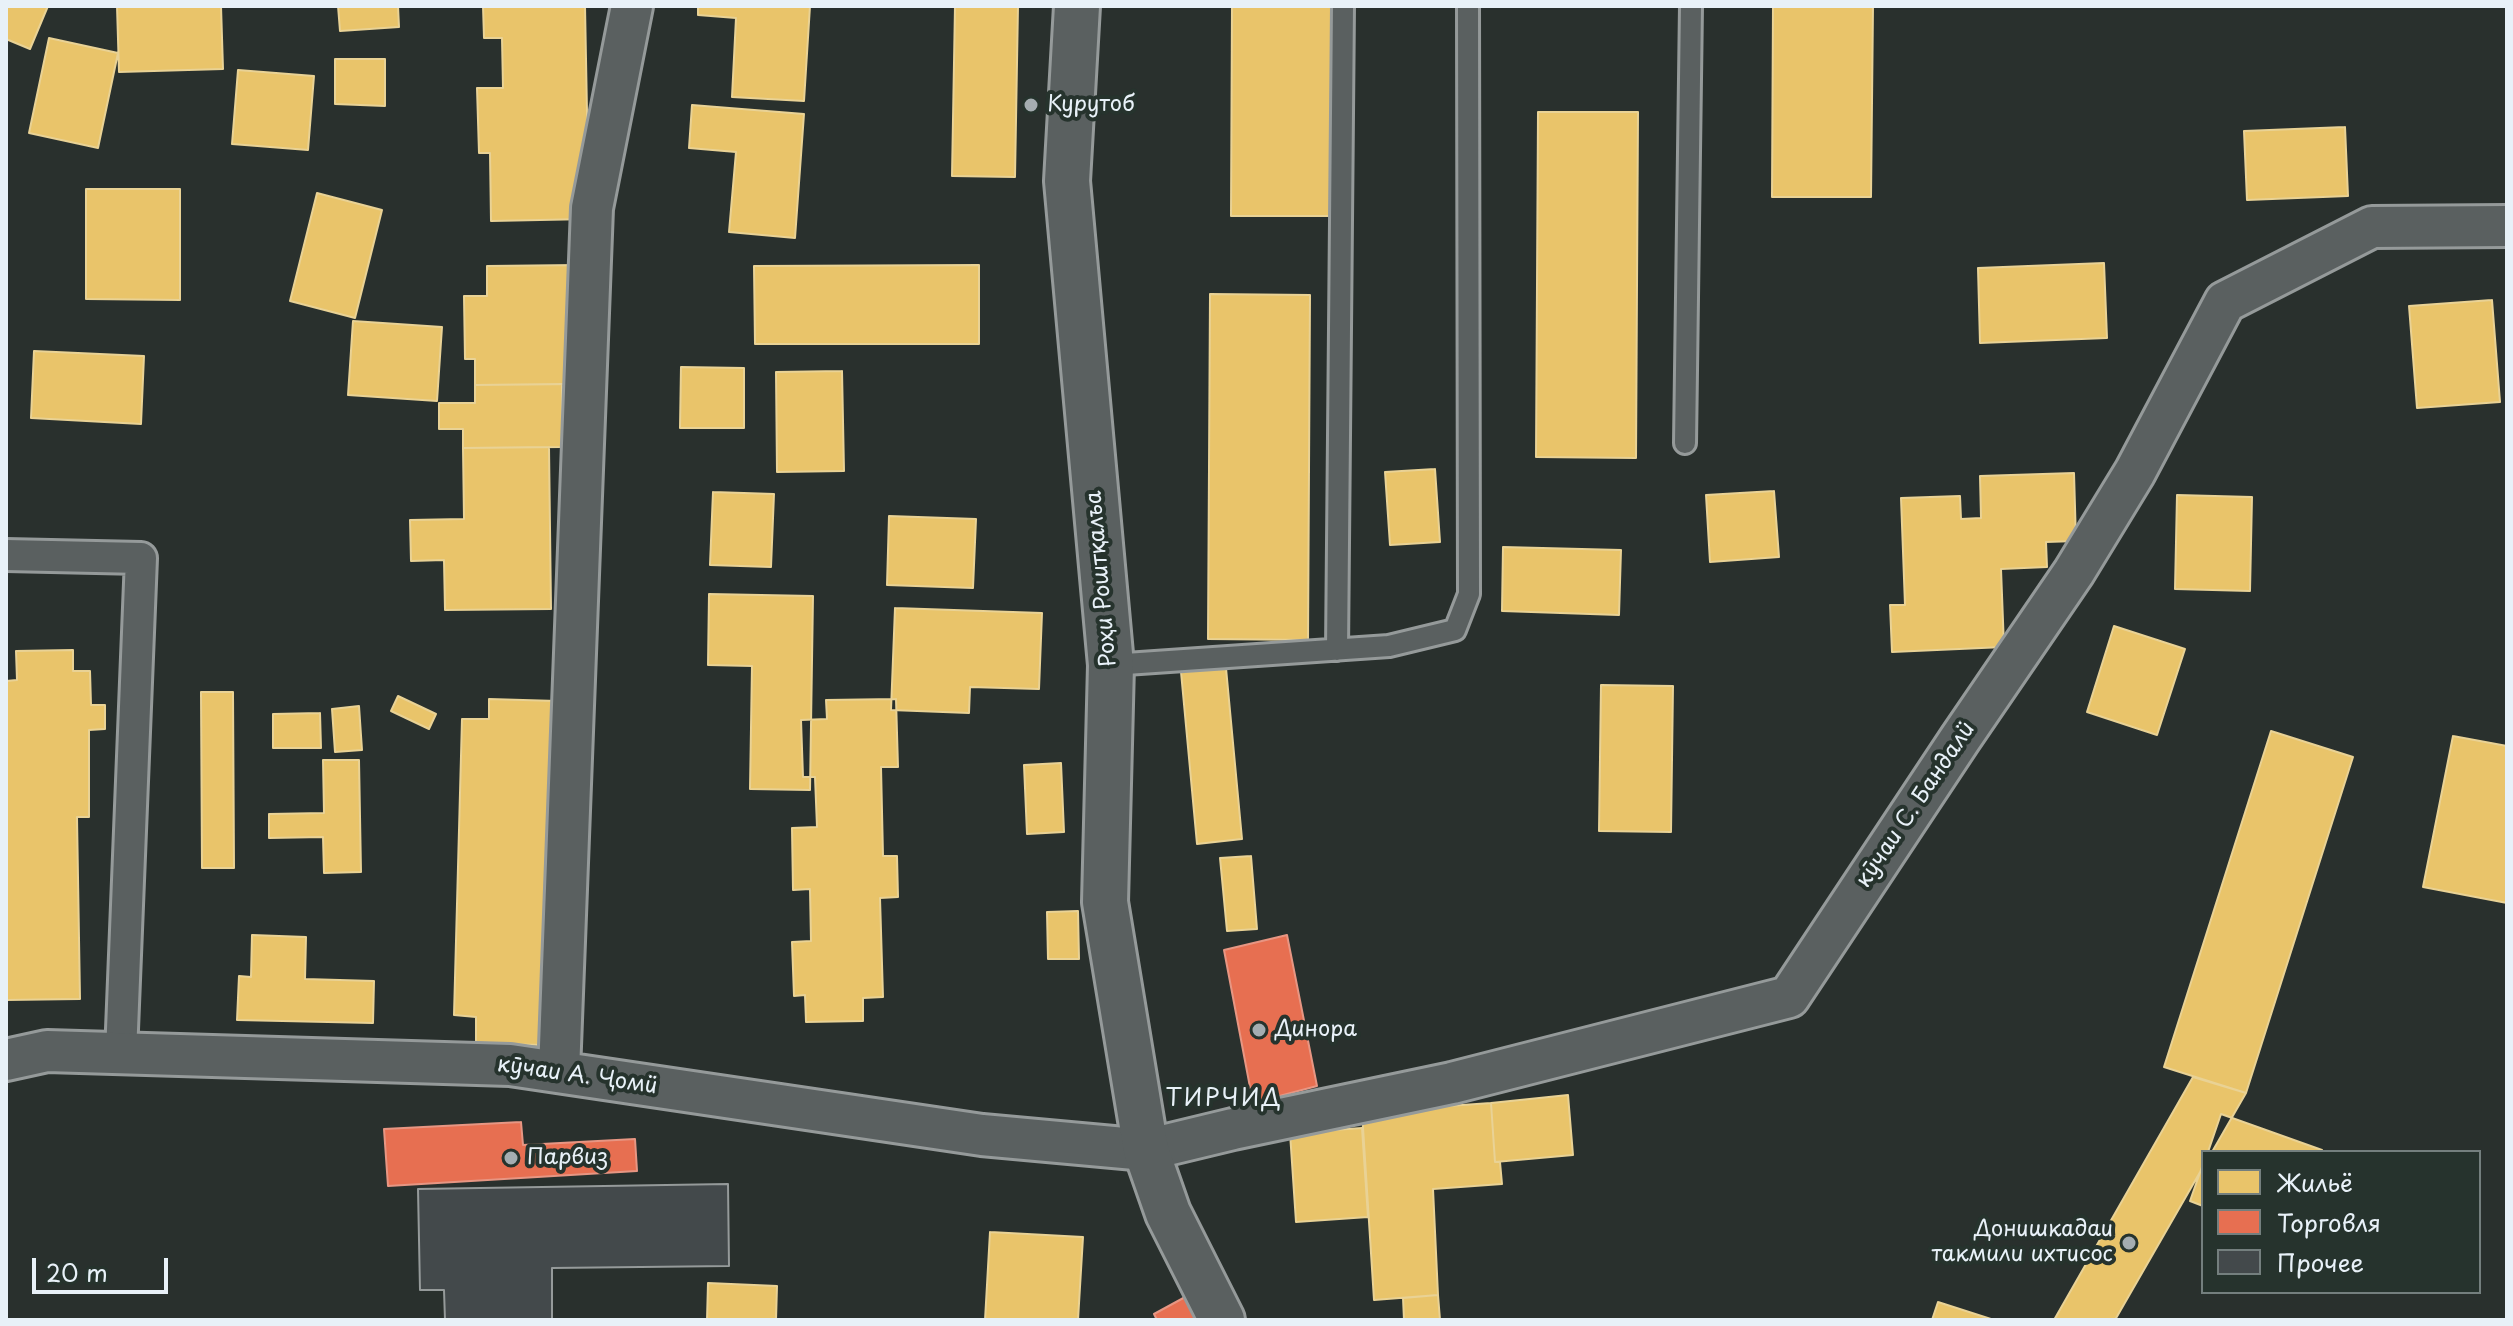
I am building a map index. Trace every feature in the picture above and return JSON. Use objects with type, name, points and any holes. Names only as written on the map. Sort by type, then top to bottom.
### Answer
[{"type":"main road","name":"Роҳи Роштқалъа","points":[[1077,6],[1067,181],[1111,665],[1105,902],[1146,1150],[1168,1213],[1222,1320]]},
{"type":"street","points":[[559,1072],[592,208],[632,6]]},
{"type":"street","name":"кӯчаи С. Бандалӣ","points":[[1146,1150],[1452,1083],[1789,997],[2074,572],[2135,472],[2225,302],[2372,227],[2507,226]]},
{"type":"street","points":[[6,555],[141,558],[121,1054]]},
{"type":"street","name":"кӯчаи А. Ҷомӣ","points":[[6,1060],[47,1051],[510,1065],[982,1135],[1146,1150]]},
{"type":"lane","points":[[1337,650],[1343,6]]},
{"type":"lane","points":[[1111,665],[1389,646],[1455,630],[1469,594],[1468,6]]},
{"type":"lane","points":[[1685,443],[1691,6]]},
{"type":"building: Жильё","points":[[6,6],[48,6],[30,49],[6,39]]},
{"type":"building: Жильё","points":[[117,6],[221,6],[223,69],[119,72]]},
{"type":"building: Жильё","points":[[338,6],[398,6],[399,27],[340,31]]},
{"type":"building: Жильё","points":[[483,6],[585,6],[589,219],[491,221],[490,153],[479,153],[477,88],[503,88],[502,38],[484,38]]},
{"type":"building: Жильё","points":[[698,6],[810,6],[804,101],[732,97],[736,18],[698,15]]},
{"type":"building: Жильё","points":[[955,6],[1018,6],[1015,177],[952,176]]},
{"type":"building: Жильё","points":[[1232,6],[1332,6],[1330,216],[1231,216]]},
{"type":"building: Жильё","points":[[1773,6],[1873,6],[1871,197],[1772,197]]},
{"type":"building: Жильё","points":[[49,38],[118,53],[98,148],[29,133]]},
{"type":"building: Жильё","points":[[335,59],[385,59],[385,106],[335,104]]},
{"type":"building: Жильё","points":[[238,70],[314,76],[308,150],[232,144]]},
{"type":"building: Жильё","points":[[692,105],[804,114],[795,238],[729,232],[736,152],[689,148]]},
{"type":"building: Жильё","points":[[1538,112],[1638,112],[1636,458],[1536,457]]},
{"type":"building: Жильё","points":[[2345,127],[2348,196],[2247,200],[2244,131]]},
{"type":"building: Жильё","points":[[86,189],[180,189],[180,300],[86,299]]},
{"type":"building: Жильё","points":[[317,193],[382,210],[355,318],[290,301]]},
{"type":"building: Жильё","points":[[2104,263],[2107,338],[1980,343],[1978,268]]},
{"type":"building: Жильё","points":[[578,265],[579,384],[475,385],[475,359],[465,359],[464,296],[487,296],[487,266]]},
{"type":"building: Жильё","points":[[979,265],[979,344],[755,344],[754,266]]},
{"type":"building: Жильё","points":[[1210,294],[1310,295],[1308,640],[1208,639]]},
{"type":"building: Жильё","points":[[2492,300],[2500,402],[2417,408],[2409,306]]},
{"type":"building: Жильё","points":[[353,321],[442,327],[437,401],[348,395]]},
{"type":"building: Жильё","points":[[34,351],[144,356],[141,424],[31,418]]},
{"type":"building: Жильё","points":[[681,367],[744,368],[744,428],[680,428]]},
{"type":"building: Жильё","points":[[842,371],[844,471],[777,472],[776,372]]},
{"type":"building: Жильё","points":[[562,384],[562,447],[463,448],[463,429],[439,429],[439,403],[475,403],[475,385]]},
{"type":"building: Жильё","points":[[549,447],[551,609],[445,610],[444,560],[411,561],[410,520],[464,519],[463,448]]},
{"type":"building: Жильё","points":[[1435,469],[1440,542],[1390,545],[1385,472]]},
{"type":"building: Жильё","points":[[2074,473],[2076,541],[2046,542],[2047,567],[2001,569],[2004,647],[1892,652],[1890,605],[1905,605],[1901,498],[1960,496],[1961,519],[1981,518],[1980,476]]},
{"type":"building: Жильё","points":[[1774,491],[1779,557],[1710,562],[1706,495]]},
{"type":"building: Жильё","points":[[713,492],[774,494],[771,567],[710,565]]},
{"type":"building: Жильё","points":[[2177,495],[2252,497],[2250,591],[2175,589]]},
{"type":"building: Жильё","points":[[889,516],[976,519],[973,588],[887,585]]},
{"type":"building: Жильё","points":[[1503,547],[1621,550],[1619,615],[1502,611]]},
{"type":"building: Жильё","points":[[709,594],[813,596],[810,790],[750,789],[752,666],[708,665]]},
{"type":"building: Жильё","points":[[895,608],[1042,613],[1039,689],[970,687],[969,713],[891,710]]},
{"type":"building: Жильё","points":[[2114,626],[2185,649],[2157,735],[2087,712]]},
{"type":"building: Жильё","points":[[73,650],[73,671],[90,671],[91,705],[105,705],[105,729],[89,730],[89,817],[77,817],[80,999],[6,1000],[6,681],[17,680],[16,651]]},
{"type":"building: Жильё","points":[[1226,668],[1242,839],[1197,844],[1181,672]]},
{"type":"building: Жильё","points":[[1601,685],[1673,686],[1671,832],[1599,831]]},
{"type":"building: Жильё","points":[[201,692],[233,692],[234,868],[202,868]]},
{"type":"building: Жильё","points":[[398,696],[436,714],[429,729],[391,711]]},
{"type":"building: Жильё","points":[[489,699],[557,701],[548,1045],[476,1044],[476,1017],[454,1015],[462,719],[489,719]]},
{"type":"building: Жильё","points":[[896,699],[898,767],[881,767],[883,856],[897,856],[898,897],[880,898],[883,997],[863,998],[863,1021],[806,1022],[805,995],[794,996],[792,942],[811,941],[810,889],[793,890],[792,828],[817,827],[815,777],[803,777],[801,720],[827,719],[826,700]]},
{"type":"building: Жильё","points":[[359,706],[362,750],[335,752],[332,709]]},
{"type":"building: Жильё","points":[[320,713],[321,748],[273,748],[273,714]]},
{"type":"building: Жильё","points":[[2271,731],[2353,757],[2246,1093],[2164,1067]]},
{"type":"building: Жильё","points":[[2453,736],[2507,746],[2507,903],[2423,887]]},
{"type":"building: Жильё","points":[[323,760],[359,760],[361,872],[324,873],[323,837],[269,838],[269,814],[324,813]]},
{"type":"building: Жильё","points":[[1061,763],[1064,832],[1027,834],[1024,765]]},
{"type":"building: Жильё","points":[[1251,856],[1257,929],[1227,931],[1220,858]]},
{"type":"building: Жильё","points":[[1078,911],[1079,959],[1048,959],[1047,912]]},
{"type":"building: Жильё","points":[[252,935],[306,937],[305,979],[374,981],[373,1023],[237,1020],[239,976],[251,977]]},
{"type":"building: Жильё","name":"Донишкадаи такмили ихтисос","points":[[2193,1077],[2246,1093],[2213,1150],[2201,1150],[2201,1170],[2115,1320],[2054,1320]]},
{"type":"building: Жильё","points":[[1568,1095],[1573,1155],[1495,1162],[1491,1103]]},
{"type":"building: Жильё","points":[[1491,1103],[1495,1162],[1500,1162],[1502,1184],[1433,1189],[1438,1295],[1374,1300],[1362,1112]]},
{"type":"building: Жильё","points":[[2221,1114],[2322,1150],[2209,1150]]},
{"type":"building: Жильё","points":[[1362,1128],[1368,1217],[1296,1222],[1290,1133]]},
{"type":"building: Жильё","points":[[2201,1170],[2201,1205],[2190,1201]]},
{"type":"building: Жильё","points":[[990,1232],[1083,1237],[1078,1320],[985,1320]]},
{"type":"building: Жильё","points":[[708,1283],[777,1286],[776,1320],[707,1320]]},
{"type":"building: Жильё","points":[[1438,1295],[1440,1320],[1404,1320],[1403,1298]]},
{"type":"building: Жильё","points":[[1938,1302],[1994,1320],[1932,1320]]},
{"type":"building: Торговля","points":[[1287,935],[1317,1086],[1253,1103],[1224,950]]},
{"type":"building: Торговля","name":"Парвиз","points":[[521,1122],[523,1145],[635,1139],[637,1171],[388,1186],[384,1129]]},
{"type":"building: Торговля","points":[[1198,1290],[1210,1320],[1157,1320],[1154,1314]]},
{"type":"building: Прочее","points":[[728,1184],[729,1266],[552,1268],[552,1320],[445,1320],[444,1290],[420,1290],[418,1189]]},
{"type":"place","name":"Курутоб","points":[[1031,105]]},
{"type":"place","name":"Динора","points":[[1259,1030]]},
{"type":"place","name":"Парвиз","points":[[511,1158]]},
{"type":"place","name":"Донишкадаи такмили ихтисос","points":[[2129,1243]]},
{"type":"district","name":"ТИРЧИД","points":[[1224,1099]]}]
